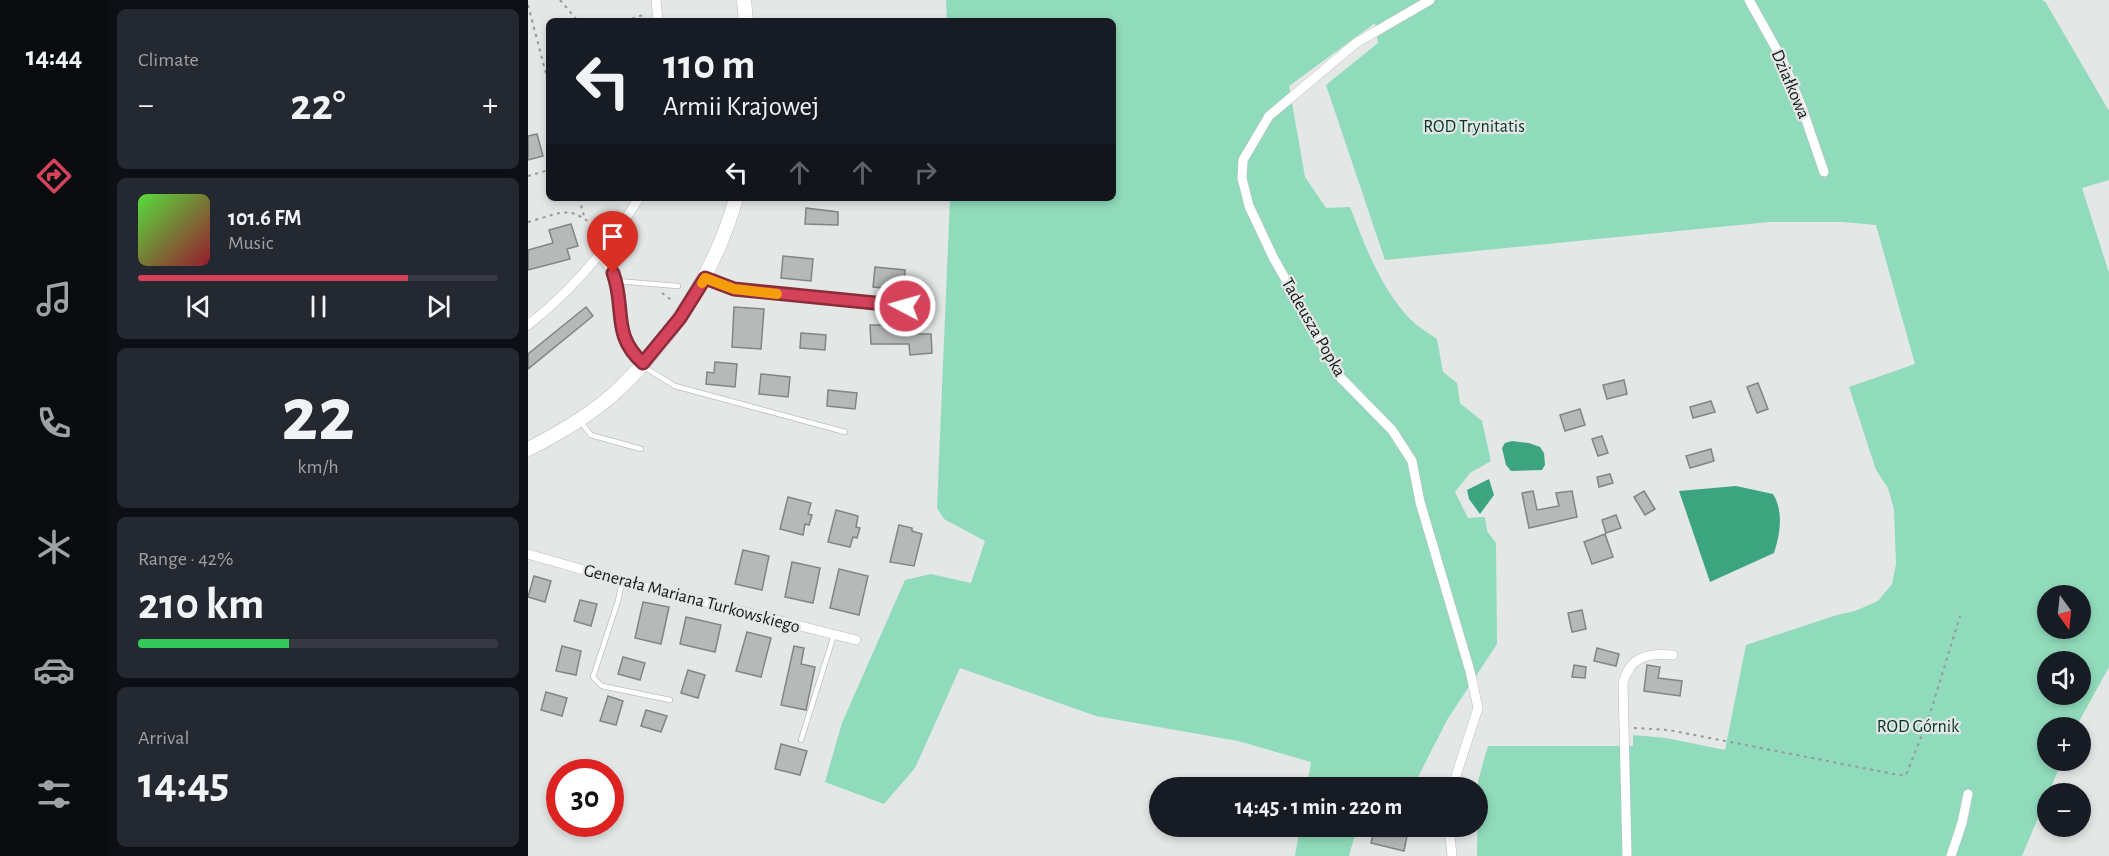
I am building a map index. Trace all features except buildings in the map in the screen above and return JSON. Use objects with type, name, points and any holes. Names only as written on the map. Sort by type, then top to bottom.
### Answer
[{"type":"main road","points":[[744,0],[746,18]]},
{"type":"main road","points":[[528,449],[579,419],[619,389],[674,326],[705,278],[730,220],[735,201]]},
{"type":"street","points":[[656,0],[658,16]]},
{"type":"street","name":"Tadeusza Popka","points":[[1430,0],[1356,43],[1269,116],[1243,160],[1242,178],[1249,206],[1273,257],[1341,377],[1392,430],[1412,461],[1420,502],[1470,671],[1478,708],[1456,777]]},
{"type":"street","name":"Działkowa","points":[[1749,0],[1782,59],[1824,172]]},
{"type":"street","points":[[528,325],[579,280],[600,255],[637,201]]},
{"type":"street","points":[[600,255],[610,266],[616,281],[622,332],[628,349],[643,363]]},
{"type":"street","points":[[705,278],[734,289],[926,308]]},
{"type":"street","name":"Generała Mariana Turkowskiego","points":[[528,554],[622,581],[856,640]]},
{"type":"street","points":[[1627,856],[1623,683],[1632,663],[1656,654],[1673,655]]},
{"type":"street","points":[[1951,856],[1962,823],[1968,794]]},
{"type":"street","points":[[1450,837],[1452,856]]},
{"type":"lane","points":[[616,281],[678,286]]},
{"type":"lane","points":[[643,363],[649,370],[675,386],[845,432]]},
{"type":"lane","points":[[579,419],[591,435],[641,449]]},
{"type":"lane","points":[[622,581],[618,601],[593,676],[602,686],[670,700]]},
{"type":"lane","points":[[801,740],[834,635]]},
{"type":"path","points":[[560,0],[575,18]]},
{"type":"path","points":[[528,5],[546,71]]},
{"type":"path","points":[[528,176],[546,171]]},
{"type":"path","points":[[580,201],[584,216]]},
{"type":"path","points":[[528,222],[569,211],[584,216],[611,240]]},
{"type":"path","points":[[664,295],[673,301]]},
{"type":"path","points":[[1623,727],[1669,730],[1906,775],[1929,717],[1960,616]]},
{"type":"green space","points":[[946,0],[2042,0],[2046,3],[2109,111],[2109,180],[2082,188],[2109,273],[2109,667],[2091,700],[2091,651],[2037,651],[2037,705],[2088,705],[2082,717],[2037,717],[2037,771],[2058,771],[2053,783],[2037,783],[2037,820],[2022,856],[1477,856],[1477,837],[1488,837],[1488,777],[1479,777],[1488,746],[1633,746],[1633,735],[1666,738],[1725,750],[1746,645],[1855,611],[1878,601],[1892,584],[1896,564],[1894,509],[1888,488],[1876,470],[1849,387],[1915,364],[1876,225],[1843,222],[1769,222],[1385,260],[1326,85],[1378,43],[1375,23],[1289,86],[1305,177],[1326,208],[1350,207],[1375,266],[1390,294],[1410,319],[1437,339],[1443,372],[1457,383],[1460,403],[1482,421],[1491,461],[1470,473],[1455,492],[1468,518],[1485,517],[1487,531],[1496,543],[1497,644],[1447,720],[1418,777],[1309,777],[1311,762],[1238,741],[1096,716],[960,668],[915,768],[884,804],[825,782],[842,723],[905,580],[931,574],[971,583],[985,541],[944,519],[937,508],[950,201],[1116,201],[1116,18],[947,18]]},
{"type":"green space","points":[[1298,837],[1355,837],[1349,856],[1295,856]]},
{"type":"shaded area","points":[[1512,441],[1540,447],[1544,453],[1545,465],[1542,470],[1511,471],[1506,465],[1502,448],[1505,443]]},
{"type":"shaded area","points":[[1489,479],[1494,495],[1480,514],[1469,499],[1467,490]]},
{"type":"shaded area","points":[[1736,486],[1773,494],[1780,516],[1776,546],[1774,553],[1710,582],[1679,491]]},
{"type":"slow traffic","points":[[702,283],[705,278],[734,289],[777,294]]},
{"type":"route","points":[[613,273],[619,297],[622,332],[628,349],[643,363],[680,318],[705,278],[734,289],[905,306]]},
{"type":"park label","name":"ROD Trynitatis","points":[[1474,126]]},
{"type":"park label","name":"ROD Górnik","points":[[1918,726]]}]
